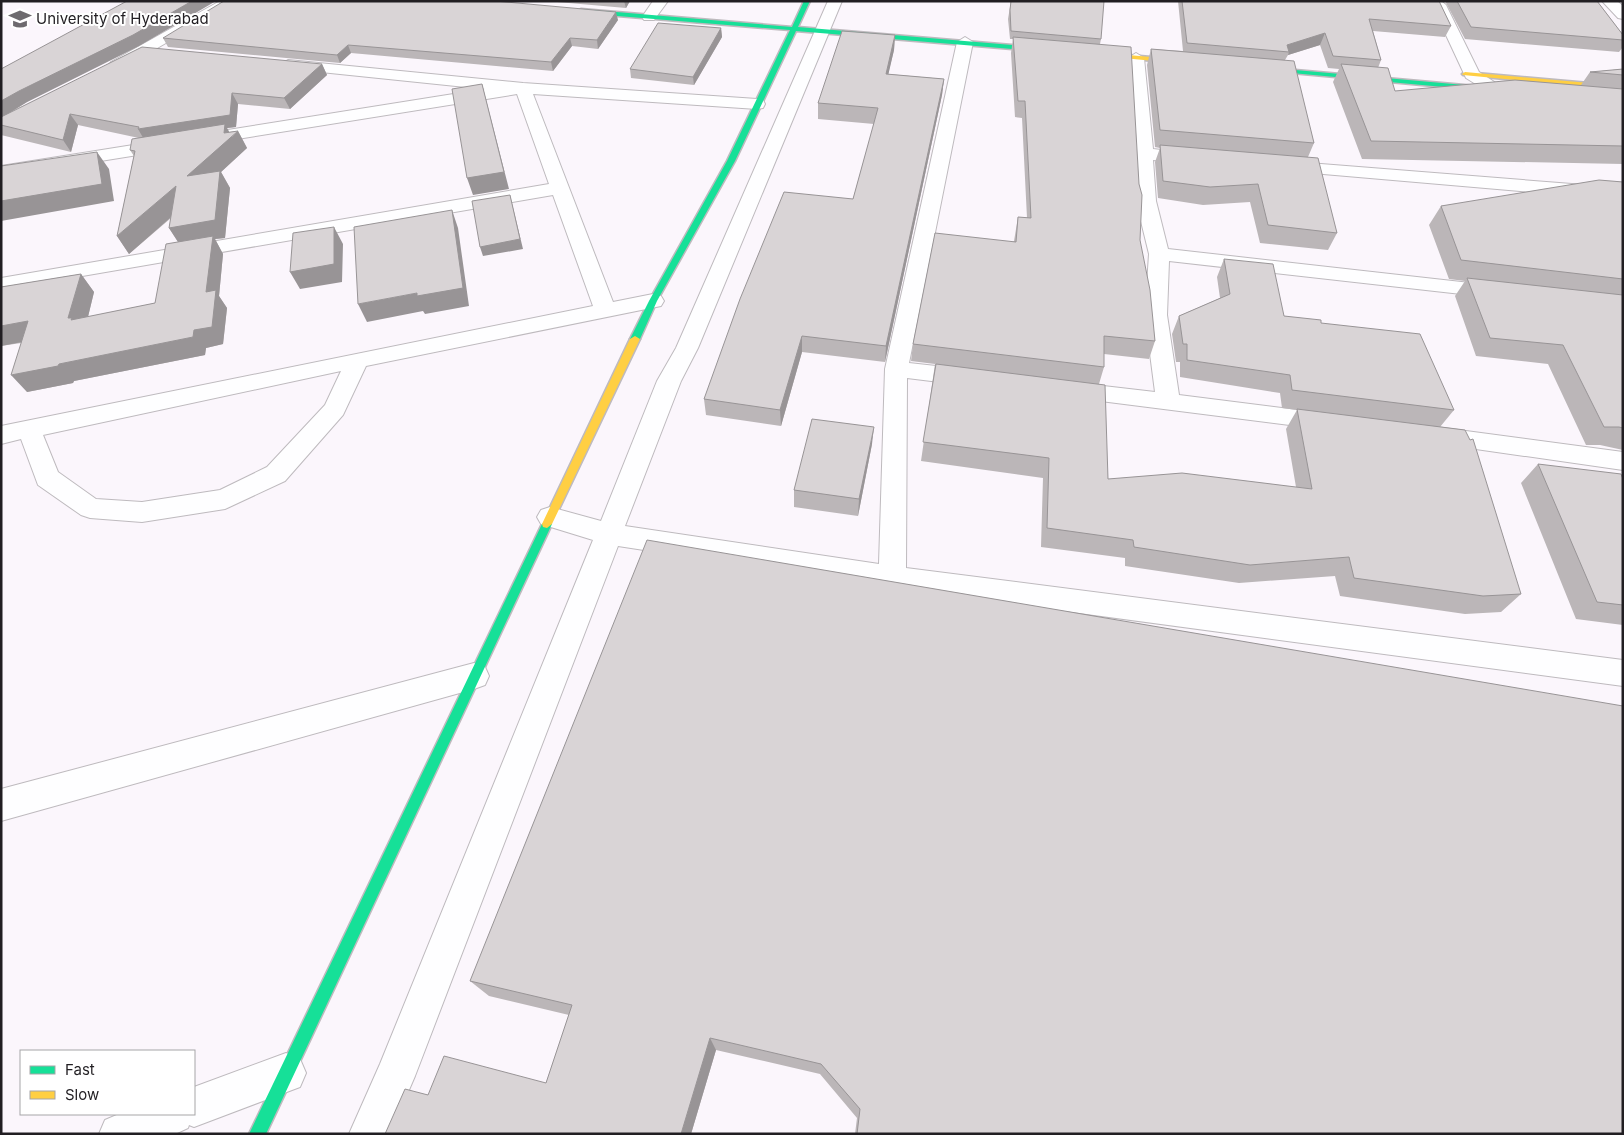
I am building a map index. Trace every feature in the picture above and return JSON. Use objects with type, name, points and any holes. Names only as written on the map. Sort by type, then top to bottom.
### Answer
[{"type":"street","points":[[103,73],[231,1]]},
{"type":"street","points":[[369,1134],[395,1076],[669,381],[687,348],[786,118],[815,18],[807,1]]},
{"type":"street","points":[[573,10],[793,29],[815,18],[835,1]]},
{"type":"street","points":[[1609,1],[1623,15]]},
{"type":"street","points":[[641,3],[663,4]]},
{"type":"street","points":[[1420,3],[1438,3],[1472,75],[1501,90]]},
{"type":"street","points":[[649,17],[663,4]]},
{"type":"street","points":[[257,1134],[653,301],[730,161],[793,29],[815,18],[967,35],[1060,51]]},
{"type":"street","points":[[892,577],[896,369],[967,35]]},
{"type":"street","points":[[1031,36],[1051,38]]},
{"type":"street","points":[[1090,42],[1185,50]]},
{"type":"street","points":[[146,50],[175,54]]},
{"type":"street","points":[[1079,53],[1196,63]]},
{"type":"street","points":[[1261,57],[1298,60]]},
{"type":"street","points":[[1136,58],[1146,201],[1159,254],[1156,315],[1168,402]]},
{"type":"street","points":[[271,63],[523,88],[757,104]]},
{"type":"street","points":[[1245,68],[1501,90]]},
{"type":"street","points":[[1453,73],[1623,88]]},
{"type":"street","points":[[1,172],[523,88]]},
{"type":"street","points":[[523,88],[606,311]]},
{"type":"street","points":[[1144,154],[1213,160]]},
{"type":"street","points":[[1262,164],[1623,194]]},
{"type":"street","points":[[1,284],[560,188]]},
{"type":"street","points":[[1159,254],[1514,294]]},
{"type":"street","points":[[1,435],[357,360],[653,301]]},
{"type":"street","points":[[29,429],[47,478],[90,508],[142,512],[225,499],[276,474],[307,442],[335,409],[357,360]]},
{"type":"street","points":[[896,369],[993,380]]},
{"type":"street","points":[[1051,387],[1354,425]]},
{"type":"street","points":[[1413,433],[1611,466]]},
{"type":"street","points":[[550,517],[609,534],[892,577],[1623,673]]},
{"type":"street","points":[[1,805],[474,676]]},
{"type":"street","points":[[195,1107],[286,1074]]},
{"type":"street","points":[[119,1134],[171,1115]]},
{"type":"building","points":[[127,1],[192,1],[133,35],[1,101],[1,69]]},
{"type":"building","points":[[224,1],[495,1],[616,12],[597,40],[570,38],[551,62],[348,45],[337,55],[163,38]]},
{"type":"building","points":[[1011,1],[1104,1],[1101,39],[1011,31]]},
{"type":"building","points":[[1182,1],[1439,1],[1451,26],[1369,19],[1381,60],[1333,56],[1325,33],[1287,45],[1289,52],[1187,43]]},
{"type":"building","points":[[1457,1],[1597,1],[1623,35],[1623,40],[1471,27]]},
{"type":"building","points":[[658,23],[721,28],[693,77],[630,69]]},
{"type":"building","points":[[842,31],[895,35],[886,74],[944,79],[886,346],[802,336],[780,410],[704,399],[740,299],[784,192],[853,199],[878,108],[818,103]]},
{"type":"building","points":[[1013,37],[1131,47],[1139,184],[1142,195],[1140,240],[1150,290],[1155,341],[1104,336],[1104,367],[913,344],[935,233],[1016,242],[1018,217],[1031,218],[1025,101],[1018,101]]},
{"type":"building","points":[[142,47],[322,64],[284,98],[232,93],[230,115],[138,129],[139,127],[70,114],[63,140],[1,125],[1,117]]},
{"type":"building","points":[[1151,49],[1294,61],[1314,143],[1160,130]]},
{"type":"building","points":[[1341,64],[1388,68],[1395,91],[1515,80],[1623,89],[1623,146],[1371,141]]},
{"type":"building","points":[[1623,69],[1623,75],[1590,72]]},
{"type":"building","points":[[482,84],[504,172],[467,178],[452,89]]},
{"type":"building","points":[[225,124],[224,133],[238,131],[187,176],[220,171],[215,220],[169,228],[176,186],[117,236],[135,151],[130,150],[132,139]]},
{"type":"building","points":[[1160,145],[1318,158],[1337,233],[1268,225],[1258,184],[1210,187],[1163,181]]},
{"type":"building","points":[[97,152],[102,184],[1,201],[1,166]]},
{"type":"building","points":[[1599,180],[1623,182],[1623,279],[1461,260],[1441,206]]},
{"type":"building","points":[[510,195],[520,239],[480,247],[472,201]]},
{"type":"building","points":[[452,210],[463,288],[417,296],[417,293],[358,304],[354,227]]},
{"type":"building","points":[[334,227],[334,264],[290,272],[293,233]]},
{"type":"building","points":[[213,236],[206,292],[216,290],[212,327],[194,330],[193,337],[11,375],[28,321],[1,326],[1,287],[81,274],[68,318],[72,318],[71,320],[155,303],[166,244]]},
{"type":"building","points":[[1224,259],[1273,264],[1284,316],[1321,320],[1321,323],[1420,334],[1454,410],[1292,390],[1290,375],[1187,360],[1187,344],[1183,344],[1179,316],[1230,294]]},
{"type":"building","points":[[1467,278],[1623,295],[1623,428],[1604,427],[1563,345],[1490,338]]},
{"type":"building","points":[[936,364],[1105,385],[1108,479],[1182,473],[1312,489],[1297,409],[1465,430],[1470,440],[1473,439],[1521,594],[1483,596],[1354,578],[1349,557],[1250,565],[1134,547],[1133,540],[1047,528],[1049,458],[923,442]]},
{"type":"building","points":[[812,419],[874,427],[859,499],[794,490]]},
{"type":"building","points":[[1538,464],[1621,474],[1623,479],[1623,605],[1597,602]]},
{"type":"building","points":[[647,540],[1623,706],[1623,1134],[857,1134],[860,1109],[821,1064],[710,1038],[681,1134],[385,1134],[405,1089],[428,1095],[444,1056],[546,1083],[572,1005],[470,981]]},
{"type":"traffic: fast","points":[[635,339],[653,301],[731,161],[807,1]]},
{"type":"traffic: fast","points":[[581,11],[1049,50]]},
{"type":"traffic: fast","points":[[1261,69],[1487,89]]},
{"type":"traffic: fast","points":[[257,1134],[547,524]]},
{"type":"traffic: slow","points":[[1094,54],[1185,62]]},
{"type":"traffic: slow","points":[[1465,74],[1623,88]]},
{"type":"traffic: slow","points":[[547,524],[635,339]]},
{"type":"place","name":"University of Hyderabad","points":[[20,19]]}]
